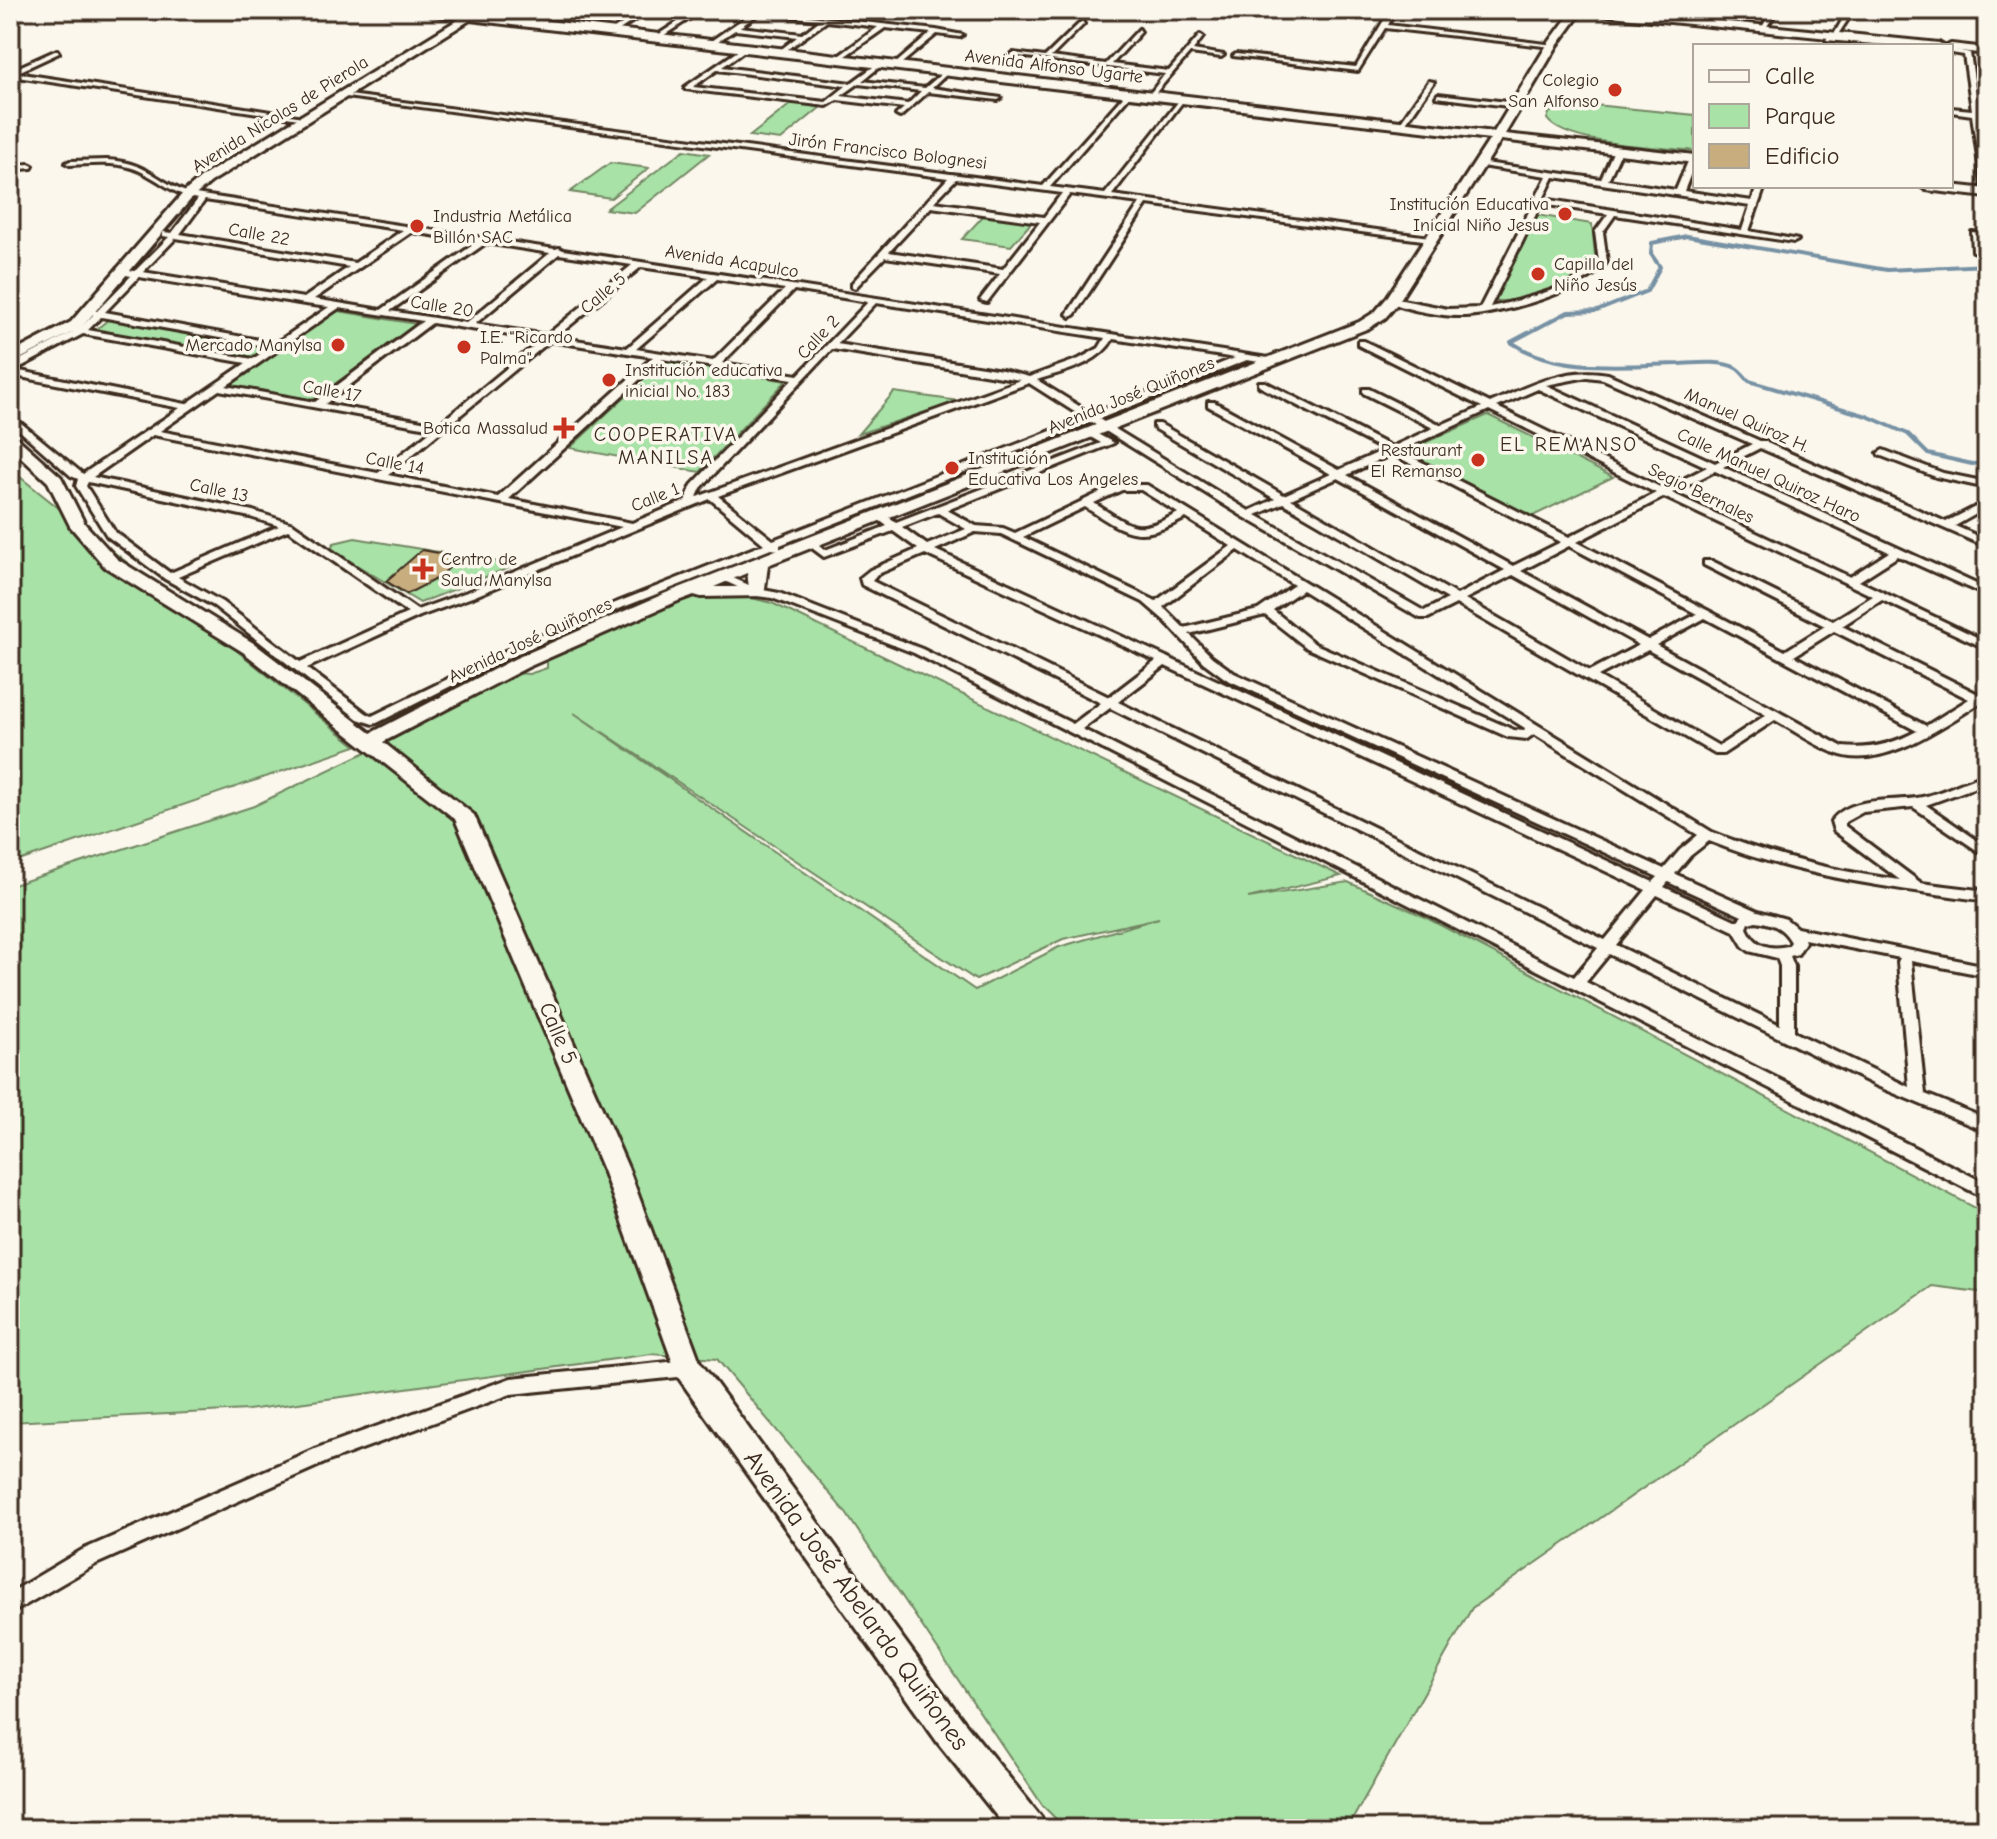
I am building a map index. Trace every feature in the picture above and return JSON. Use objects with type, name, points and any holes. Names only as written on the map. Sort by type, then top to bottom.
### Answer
[{"type":"street","name":"Avenida Alfonso Ugarte","points":[[408,10],[474,14],[611,33],[1693,159]]},
{"type":"street","points":[[611,33],[647,10]]},
{"type":"street","points":[[656,38],[700,10]]},
{"type":"street","points":[[1236,56],[1358,69],[1393,10]]},
{"type":"street","points":[[1763,28],[1775,10]]},
{"type":"street","points":[[1832,37],[1851,10]]},
{"type":"street","points":[[710,44],[759,11],[960,35]]},
{"type":"street","name":"Avenida José Quiñones","points":[[368,742],[521,663],[761,560],[776,548],[809,542],[879,515],[949,496],[1094,426],[1364,325],[1380,315],[1392,301],[1498,137],[1552,45],[1576,12],[1605,11],[1902,44]]},
{"type":"street","name":"Avenida Nicolas de Pierola","points":[[10,360],[76,330],[130,273],[188,195],[207,179],[474,14]]},
{"type":"street","points":[[781,52],[826,19]]},
{"type":"street","points":[[1046,59],[1082,23]]},
{"type":"street","points":[[838,59],[883,26]]},
{"type":"street","points":[[1383,26],[1552,45]]},
{"type":"street","points":[[734,28],[803,36]]},
{"type":"street","points":[[1108,65],[1139,31]]},
{"type":"street","points":[[897,65],[936,32]]},
{"type":"street","points":[[1152,95],[1200,37]]},
{"type":"street","points":[[745,48],[687,88],[830,103],[880,64]]},
{"type":"street","points":[[1953,49],[1987,51]]},
{"type":"street","points":[[1943,188],[1987,193],[1967,53],[1953,50]]},
{"type":"street","points":[[1189,51],[1221,55]]},
{"type":"street","points":[[10,73],[57,52]]},
{"type":"street","points":[[1013,55],[1171,73]]},
{"type":"street","points":[[715,68],[998,98]]},
{"type":"street","points":[[900,115],[947,71]]},
{"type":"street","points":[[10,73],[306,118]]},
{"type":"street","points":[[1400,125],[1431,82]]},
{"type":"street","points":[[1045,188],[1129,93]]},
{"type":"street","name":"Jirón Francisco Bolognesi","points":[[342,96],[1430,239]]},
{"type":"street","points":[[1438,96],[1516,105]]},
{"type":"street","points":[[836,98],[909,106]]},
{"type":"street","points":[[1107,196],[1182,99]]},
{"type":"street","points":[[1953,110],[1977,113]]},
{"type":"street","points":[[1603,182],[1618,150]]},
{"type":"street","points":[[1679,193],[1693,161]]},
{"type":"street","name":"Avenida Acapulco","points":[[70,163],[103,162],[137,167],[162,184],[188,195],[1272,361]]},
{"type":"street","points":[[1481,164],[1755,204]]},
{"type":"street","points":[[10,168],[29,166]]},
{"type":"street","points":[[1483,311],[1552,174]]},
{"type":"street","points":[[855,285],[954,176]]},
{"type":"street","points":[[1745,232],[1760,188]]},
{"type":"street","points":[[984,300],[1068,191]]},
{"type":"street","points":[[130,273],[174,236],[203,197]]},
{"type":"street","points":[[1071,314],[1145,201]]},
{"type":"street","points":[[1539,201],[1794,240]]},
{"type":"street","points":[[929,204],[1046,220]]},
{"type":"street","points":[[1392,301],[1453,312],[1483,311],[1563,288],[1599,269],[1604,257],[1599,232],[1613,212]]},
{"type":"street","points":[[305,301],[409,230]]},
{"type":"street","name":"Calle 22","points":[[158,233],[355,266]]},
{"type":"street","points":[[1977,251],[1975,234],[1987,236]]},
{"type":"street","points":[[382,313],[483,241]]},
{"type":"street","points":[[467,326],[559,250]]},
{"type":"street","points":[[883,254],[1006,272]]},
{"type":"street","name":"Calle 5","points":[[380,477],[640,263]]},
{"type":"street","name":"Calle 20","points":[[130,273],[802,378]]},
{"type":"street","points":[[629,351],[716,275]]},
{"type":"street","points":[[716,364],[793,286]]},
{"type":"street","name":"Calle 2","points":[[689,503],[696,487],[875,299]]},
{"type":"street","points":[[336,306],[84,478],[81,486],[111,534],[169,577],[218,604],[362,716],[378,719],[509,653],[1094,426],[1246,357]]},
{"type":"street","points":[[93,312],[279,346]]},
{"type":"street","points":[[317,405],[430,320]]},
{"type":"street","points":[[10,370],[76,330],[255,362]]},
{"type":"street","name":"Calle 1","points":[[301,666],[416,614],[727,488],[1093,356],[1110,342],[1111,335]]},
{"type":"street","name":"Segio Bernales","points":[[1361,343],[1662,492],[1987,646]]},
{"type":"street","points":[[831,346],[1030,380],[1094,426],[1424,616],[1762,443]]},
{"type":"street","points":[[501,500],[660,356]]},
{"type":"street","points":[[10,370],[188,407]]},
{"type":"street","name":"Manuel Quiroz H.","points":[[1248,515],[1538,385],[1567,375],[1605,376],[1987,544]]},
{"type":"street","points":[[1262,384],[1570,542],[1926,731]]},
{"type":"street","name":"Calle Manuel Quiroz Haro","points":[[1538,385],[1987,593]]},
{"type":"street","name":"Calle 17","points":[[217,387],[440,427]]},
{"type":"street","points":[[1366,391],[1442,429]]},
{"type":"street","points":[[1211,404],[1840,751],[1869,754],[1891,748],[1982,697]]},
{"type":"street","name":"Calle 13","points":[[10,417],[75,474],[84,478],[253,514],[289,526],[416,614]]},
{"type":"street","points":[[1157,426],[1719,751],[1775,715]]},
{"type":"street","name":"Calle 14","points":[[152,432],[632,526]]},
{"type":"street","name":"Calle 5","points":[[10,439],[55,480],[78,526],[111,563],[249,648],[464,815],[616,1170],[688,1368]]},
{"type":"street","points":[[1883,453],[1940,475],[1987,485]]},
{"type":"street","points":[[707,476],[727,488]]},
{"type":"street","points":[[1014,537],[1120,487],[1137,486],[1707,835],[1771,860],[1987,896]]},
{"type":"street","points":[[92,505],[107,492],[125,487]]},
{"type":"street","points":[[711,495],[776,548]]},
{"type":"street","points":[[809,542],[824,554],[938,509],[949,496]]},
{"type":"street","points":[[1086,503],[1126,527],[1143,532],[1156,530],[1185,514]]},
{"type":"street","points":[[1947,526],[1987,504]]},
{"type":"street","points":[[938,509],[974,529],[1003,531],[1157,606],[1216,668],[1230,676],[1755,916],[1784,923],[1796,937],[1987,978]]},
{"type":"street","points":[[879,515],[926,550],[1740,928]]},
{"type":"street","points":[[169,577],[289,526]]},
{"type":"street","points":[[974,529],[874,572],[866,578],[866,583],[1787,1035],[1987,1126]]},
{"type":"street","points":[[1157,606],[1237,546]]},
{"type":"street","points":[[1851,581],[1896,552]]},
{"type":"street","points":[[758,592],[756,573],[761,560]]},
{"type":"street","points":[[1708,563],[1833,627],[1982,697]]},
{"type":"street","points":[[722,577],[821,620],[855,625],[918,651],[1987,1192]]},
{"type":"street","points":[[1182,632],[1266,610],[1301,585]]},
{"type":"street","points":[[672,597],[721,590],[758,592]]},
{"type":"street","points":[[1786,656],[1881,596]]},
{"type":"street","points":[[1266,610],[1299,639],[1321,650],[1512,734],[1527,735],[1532,728]]},
{"type":"street","points":[[1590,676],[1705,614]]},
{"type":"street","points":[[1073,730],[1164,661]]},
{"type":"street","points":[[1918,886],[1839,828],[1838,821],[1855,811],[1915,803],[1987,778]]},
{"type":"street","points":[[1915,803],[1987,853]]},
{"type":"street","points":[[1576,984],[1692,845],[1707,835]]},
{"type":"street","points":[[1755,916],[1744,920],[1740,928],[1743,938],[1753,947],[1767,953],[1782,954],[1793,950],[1796,937]]},
{"type":"street","points":[[1796,937],[1987,971]]},
{"type":"street","points":[[1782,954],[1787,966],[1787,1035]]},
{"type":"street","points":[[1905,962],[1918,1097]]},
{"type":"street","points":[[10,1604],[89,1557],[324,1454],[511,1386],[688,1368]]},
{"type":"street","name":"Avenida José Abelardo Quiñones","points":[[688,1368],[950,1731],[1029,1829]]},
{"type":"green space","points":[[792,103],[821,107],[781,140],[750,136]]},
{"type":"green space","points":[[1584,104],[1693,115],[1693,151],[1593,140],[1574,135],[1557,128],[1547,119],[1549,113],[1559,107]]},
{"type":"green space","points":[[684,150],[709,154],[635,213],[606,209]]},
{"type":"green space","points":[[610,163],[649,168],[611,198],[570,192]]},
{"type":"green space","points":[[984,215],[1032,222],[1011,246],[962,239]]},
{"type":"green space","points":[[1537,215],[1592,224],[1596,266],[1550,291],[1523,299],[1498,301],[1493,298]]},
{"type":"green space","points":[[338,311],[416,324],[313,400],[231,385]]},
{"type":"green space","points":[[109,319],[266,349],[251,360],[93,332]]},
{"type":"green space","points":[[664,360],[786,381],[700,472],[570,448]]},
{"type":"green space","points":[[894,392],[959,401],[858,434]]},
{"type":"green space","points":[[1488,415],[1613,477],[1529,518],[1411,456],[1422,444]]},
{"type":"green space","points":[[10,469],[356,746],[10,864]]},
{"type":"green space","points":[[355,538],[516,565],[420,603],[330,549],[334,543]]},
{"type":"green space","points":[[735,594],[772,603],[1341,876],[1248,898],[1348,882],[1423,916],[1987,1214],[1987,1293],[1932,1286],[1472,1608],[1347,1829],[1066,1829],[1043,1806],[846,1513],[717,1359],[651,1354],[248,1410],[10,1422],[10,886],[254,806],[393,739],[515,673],[529,674],[547,668],[547,659],[683,598]],"holes":[[[574,713],[976,980],[1063,939],[1159,918],[1059,947],[975,990]]]},
{"type":"building","name":"Centro de Salud Manylsa","points":[[422,550],[461,557],[438,578],[407,594],[386,581]]},
{"type":"waterway","points":[[1987,265],[1887,270],[1687,236],[1652,243],[1651,254],[1660,267],[1647,291],[1597,311],[1568,312],[1511,342],[1529,352],[1571,363],[1616,366],[1730,365],[1749,381],[1867,416],[1908,434],[1928,454],[1972,464],[1987,463]]},
{"type":"place","name":"Colegio San Alfonso","points":[[1615,90]]},
{"type":"place","name":"Institución Educativa Inicial Niño Jesus","points":[[1565,214]]},
{"type":"place","name":"Industria Metálica Billón SAC","points":[[417,226]]},
{"type":"place","name":"Capilla del Niño Jesús","points":[[1538,274]]},
{"type":"place","name":"Mercado Manylsa","points":[[338,345]]},
{"type":"place","name":"I.E. \"Ricardo Palma\"","points":[[464,347]]},
{"type":"place","name":"Institución educativa inicial No. 183","points":[[609,380]]},
{"type":"place","name":"Botica Massalud","points":[[564,428]]},
{"type":"place","name":"Restaurant El Remanso","points":[[1478,460]]},
{"type":"place","name":"Institución Educativa Los Angeles","points":[[952,468]]},
{"type":"place","name":"Centro de Salud Manylsa","points":[[423,569]]},
{"type":"district","name":"EL REMANSO","points":[[1569,444]]},
{"type":"district","name":"COOPERATIVA MANILSA","points":[[666,446]]}]
